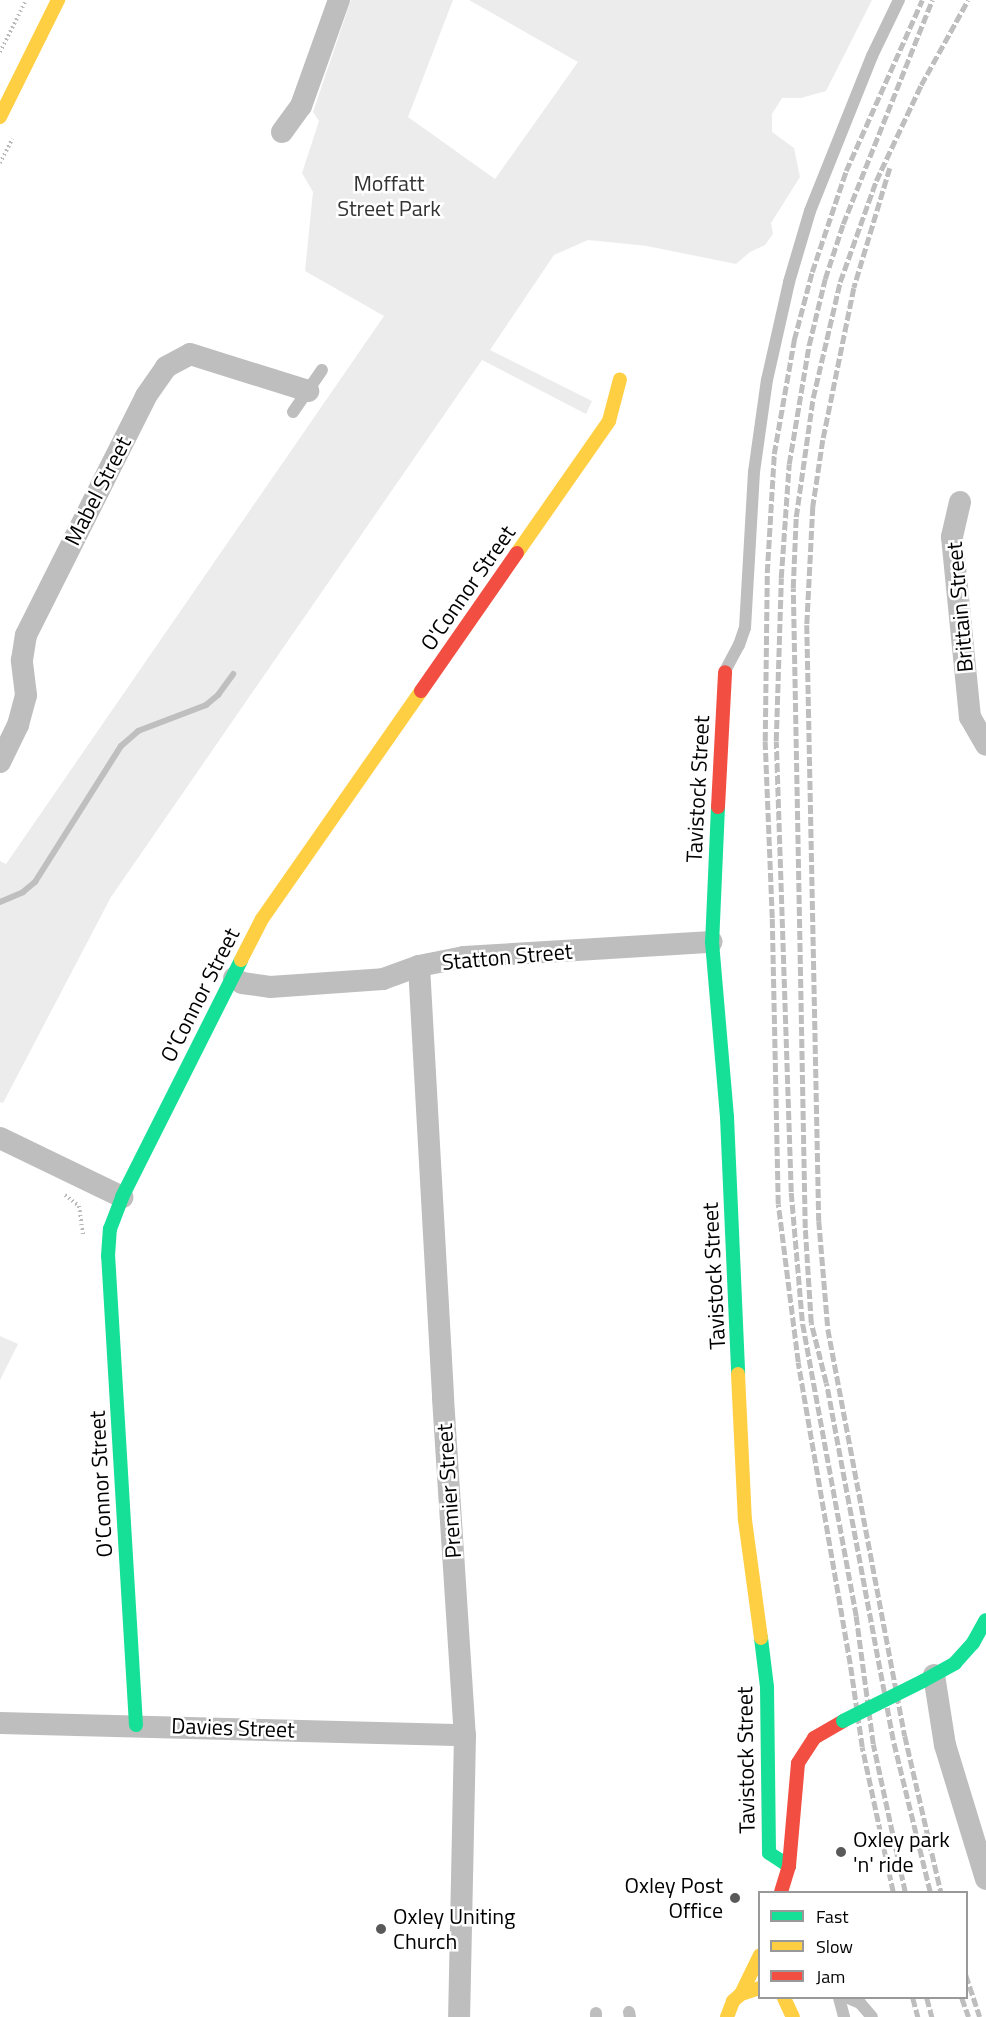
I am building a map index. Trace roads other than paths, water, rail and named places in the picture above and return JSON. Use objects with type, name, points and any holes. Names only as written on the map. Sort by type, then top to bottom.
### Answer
[{"type":"street","points":[[0,117],[58,0]]},
{"type":"street","points":[[282,132],[301,106],[339,0]]},
{"type":"street","name":"Mabel Street","points":[[0,762],[18,725],[26,695],[22,660],[26,635],[146,396],[166,367],[190,354],[308,391]]},
{"type":"street","name":"O'Connor Street","points":[[136,1725],[108,1256],[110,1229],[122,1197],[262,919],[609,421],[620,379]]},
{"type":"street","name":"Brittain Street","points":[[960,502],[952,537],[970,717],[986,745]]},
{"type":"street","name":"Tavistock Street","points":[[725,672],[712,942],[727,1117],[745,1520],[767,1687],[769,1853],[789,1866]]},
{"type":"street","name":"Statton Street","points":[[234,978],[242,983],[270,987],[383,979],[419,966],[464,957],[712,942]]},
{"type":"street","name":"Premier Street","points":[[419,966],[442,1398],[465,1736],[459,2017]]},
{"type":"street","points":[[0,1138],[122,1197]]},
{"type":"street","points":[[782,1891],[789,1866],[798,1763],[814,1738],[954,1663],[973,1643],[986,1620]]},
{"type":"street","points":[[928,1678],[945,1745],[986,1879]]},
{"type":"street","name":"Davies Street","points":[[0,1723],[136,1725],[465,1736]]},
{"type":"street","points":[[789,1866],[795,1891]]},
{"type":"street","points":[[727,2017],[758,1957]]},
{"type":"street","points":[[710,2015],[737,1998],[758,1988]]},
{"type":"street","points":[[785,1999],[793,2017]]},
{"type":"lane","points":[[725,672],[745,628],[754,472],[767,380],[789,282],[810,211],[872,56],[899,0]]},
{"type":"lane","points":[[293,412],[322,370]]},
{"type":"lane","points":[[839,1999],[844,2017]]},
{"type":"lane","points":[[850,1999],[860,2003],[872,2017]]},
{"type":"waterway","points":[[0,902],[23,892],[35,882],[121,746],[138,731],[206,705],[218,695],[233,674]]},
{"type":"railway","points":[[893,1891],[862,1747],[798,1362],[778,1204],[772,918],[765,741],[767,573],[774,454],[794,340],[812,272],[846,171],[922,0]]},
{"type":"railway","points":[[905,1891],[873,1744],[856,1616],[802,1321],[791,1192],[776,741],[781,578],[789,464],[809,345],[825,279],[843,224],[932,0]]},
{"type":"railway","points":[[930,1891],[893,1740],[826,1383],[811,1323],[805,1228],[793,588],[796,517],[813,398],[840,282],[876,181],[921,85],[968,0]]},
{"type":"railway","points":[[890,168],[854,288],[823,440],[813,507],[807,625],[819,1221],[828,1329],[905,1736],[941,1891]]},
{"type":"railway","points":[[968,1981],[980,2017]]},
{"type":"railway","points":[[913,1999],[918,2017]]},
{"type":"railway","points":[[927,1999],[932,2017]]},
{"type":"railway","points":[[962,1999],[969,2017]]},
{"type":"place","name":"Oxley park 'n' ride","points":[[841,1852]]},
{"type":"place","name":"Oxley Post Office","points":[[735,1898]]},
{"type":"place","name":"Oxley Uniting Church","points":[[381,1929]]},
{"type":"park label","name":"Moffatt Street Park","points":[[389,196]]}]
